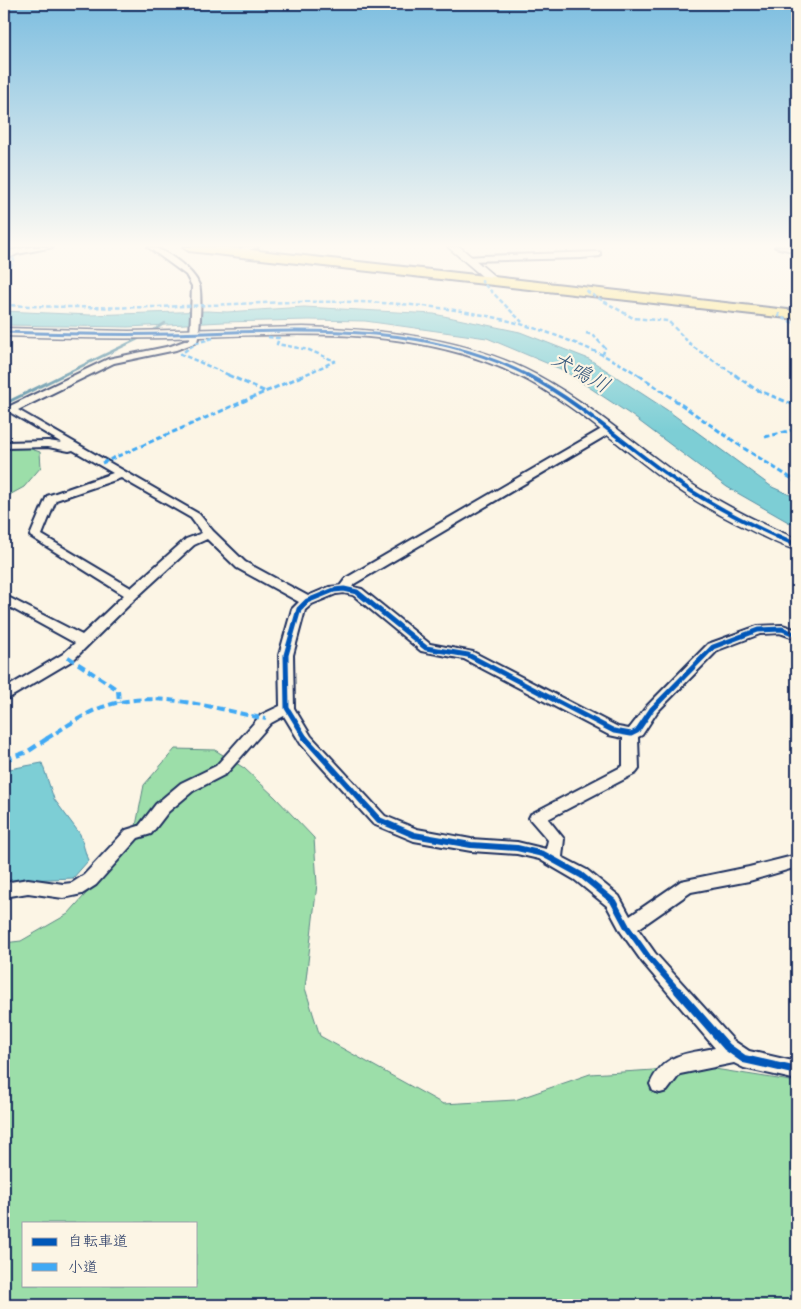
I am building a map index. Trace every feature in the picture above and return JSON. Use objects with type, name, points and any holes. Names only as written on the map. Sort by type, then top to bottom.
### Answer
[{"type":"main road","points":[[737,308],[797,315]]},
{"type":"street","points":[[196,308],[194,340],[184,345],[111,361],[14,408],[13,411],[195,516],[209,534],[241,565],[307,601]]},
{"type":"street","points":[[4,332],[73,334],[345,332],[400,337],[449,346],[484,356],[535,379],[573,401],[664,472],[696,494],[730,513],[797,545]]},
{"type":"street","points":[[344,589],[350,580],[604,432],[613,431]]},
{"type":"street","points":[[4,445],[48,444],[80,449]]},
{"type":"street","points":[[122,474],[51,498],[36,536],[132,594]]},
{"type":"street","points":[[4,695],[68,658],[132,594],[190,542],[209,534]]},
{"type":"street","points":[[797,635],[782,629],[758,630],[713,647],[652,710],[637,731],[630,734],[614,730],[468,655],[426,648],[357,592],[344,589],[334,590],[307,601],[299,609],[286,655],[286,708],[306,740],[379,820],[414,835],[471,845],[517,848],[543,854],[581,875],[613,901],[627,927],[649,958],[728,1047],[744,1059],[797,1071]]},
{"type":"street","points":[[4,600],[84,642]]},
{"type":"street","points":[[4,890],[28,886],[63,891],[76,889],[90,880],[132,834],[145,830],[162,808],[187,787],[222,770],[266,719],[286,708]]},
{"type":"street","points":[[553,860],[556,839],[537,818],[630,769],[630,734]]},
{"type":"street","points":[[627,927],[687,886],[749,874],[797,861]]},
{"type":"street","points":[[660,1084],[674,1066],[718,1056],[738,1054]]},
{"type":"green space","points":[[4,442],[14,443],[40,452],[41,467],[24,487],[4,498]]},
{"type":"green space","points":[[175,749],[215,750],[244,768],[314,838],[317,884],[305,988],[320,1036],[443,1104],[515,1100],[590,1074],[702,1067],[797,1082],[797,1305],[4,1305],[4,943],[21,941],[68,914],[133,841],[144,785]]},
{"type":"water","name":"犬鳴川","points":[[324,308],[434,314],[520,332],[589,359],[667,410],[772,487],[797,498],[797,527],[727,487],[631,415],[563,370],[487,338],[365,321],[224,322],[128,327],[4,325],[4,311],[90,315]]},
{"type":"water","points":[[42,763],[54,799],[80,834],[88,861],[73,878],[4,881],[4,770]]},
{"type":"waterway","points":[[151,332],[165,323]]},
{"type":"waterway","points":[[61,376],[144,336]]},
{"type":"waterway","points":[[4,404],[63,375]]},
{"type":"marked path","points":[[444,308],[462,310],[536,327],[608,356],[760,460],[797,482]]},
{"type":"marked path","points":[[508,308],[522,322]]},
{"type":"marked path","points":[[615,308],[633,318],[668,321],[693,347],[755,389],[797,406]]},
{"type":"marked path","points":[[779,313],[779,316],[797,325]]},
{"type":"marked path","points":[[586,333],[593,335],[605,348],[603,354]]},
{"type":"marked path","points":[[102,463],[335,362],[309,350],[277,344],[279,338],[268,337]]},
{"type":"marked path","points":[[213,338],[196,343],[181,354],[266,392]]},
{"type":"marked path","points":[[765,437],[797,429]]},
{"type":"marked path","points":[[68,657],[118,690],[119,703]]},
{"type":"marked path","points":[[4,760],[27,752],[70,723],[97,709],[147,698],[167,699],[266,719]]},
{"type":"cycle path","points":[[4,332],[66,334],[170,334],[259,331],[348,332],[392,336],[435,343],[478,354],[519,371],[558,393],[694,493],[744,521],[797,545]]},
{"type":"cycle path","points":[[797,635],[782,629],[758,630],[713,647],[652,709],[637,731],[631,734],[614,731],[468,655],[426,648],[357,592],[344,589],[334,590],[307,601],[299,609],[286,655],[287,708],[306,740],[379,820],[414,835],[471,845],[517,848],[543,854],[581,875],[613,901],[627,927],[649,958],[727,1047],[744,1059],[797,1071]]}]
